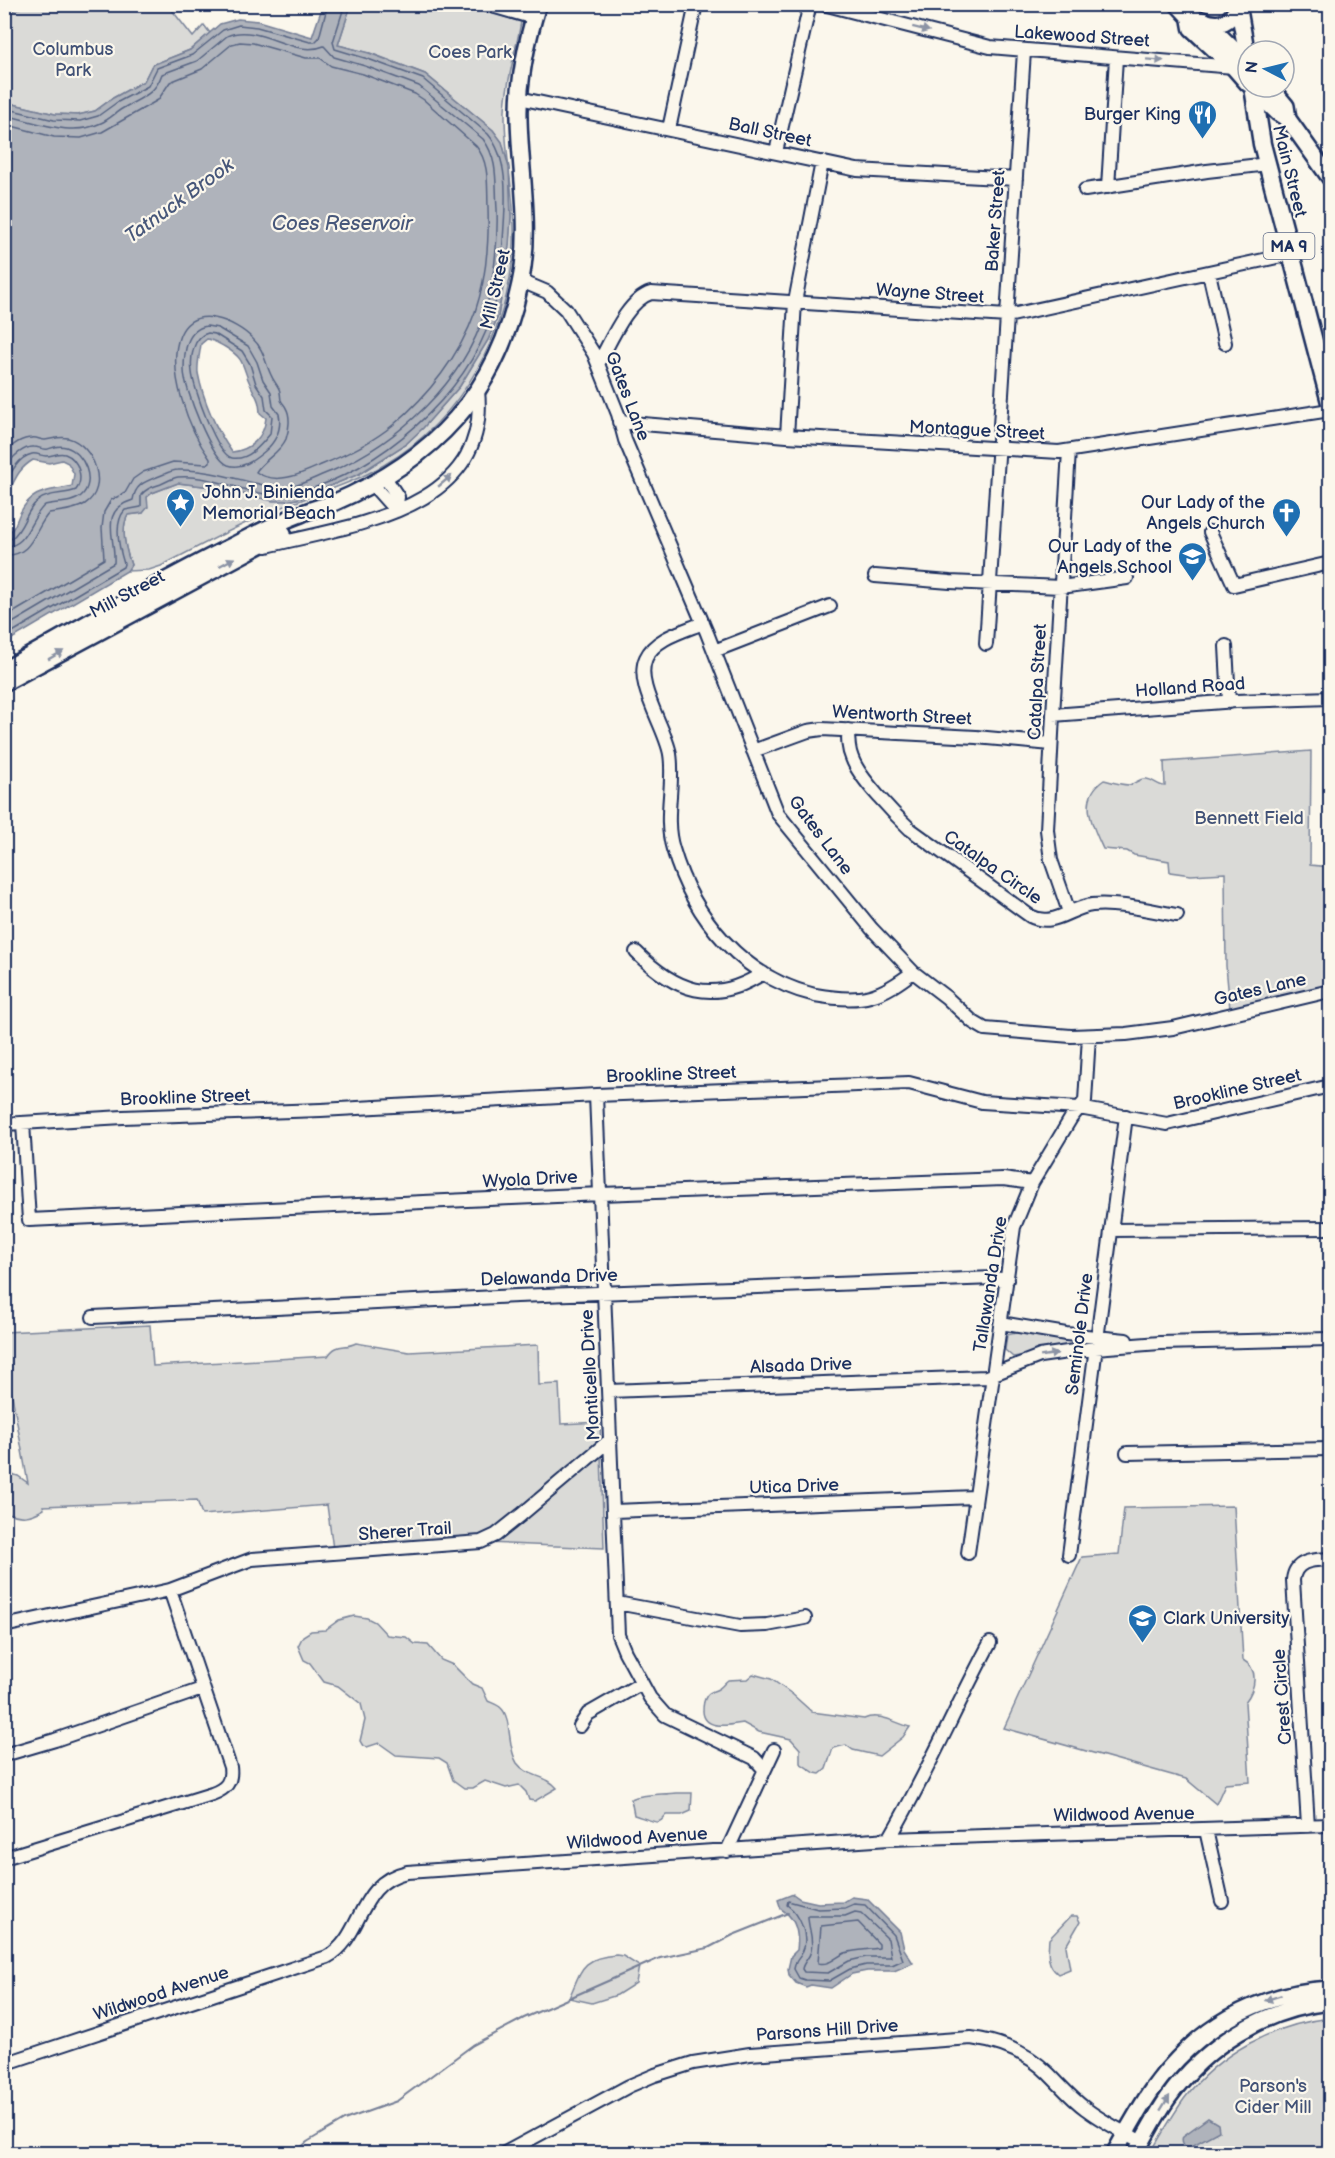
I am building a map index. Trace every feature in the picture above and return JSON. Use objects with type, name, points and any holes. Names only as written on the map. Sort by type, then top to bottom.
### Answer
[{"type":"highway","points":[[1178,4],[1197,19],[1192,28],[1236,59]]},
{"type":"highway","name":"Main Street","points":[[1256,99],[1260,132],[1330,402]]},
{"type":"main road","points":[[1197,19],[1219,24],[1232,18],[1240,8]]},
{"type":"main road","points":[[1240,8],[1242,39]]},
{"type":"main road","name":"Mill Street","points":[[4,683],[378,480],[417,454],[451,426],[478,391],[498,356],[508,332],[521,281],[526,227],[519,98],[536,11]]},
{"type":"main road","points":[[1267,99],[1283,116],[1330,178]]},
{"type":"main road","points":[[1260,132],[1268,121],[1283,116]]},
{"type":"main road","name":"Mill Street","points":[[4,670],[236,544],[301,513],[332,504]]},
{"type":"main road","points":[[1114,2154],[1152,2090],[1176,2061],[1209,2031],[1258,2004],[1292,1993],[1330,1989]]},
{"type":"main road","points":[[1139,2148],[1168,2098],[1212,2050],[1231,2036],[1272,2016],[1330,2002]]},
{"type":"street","points":[[485,4],[536,11]]},
{"type":"street","points":[[669,129],[696,4]]},
{"type":"street","points":[[776,152],[810,4]]},
{"type":"street","name":"Lakewood Street","points":[[823,4],[990,47],[1116,58],[1236,64]]},
{"type":"street","name":"Baker Street","points":[[986,644],[1024,51]]},
{"type":"street","points":[[1108,187],[1116,58]]},
{"type":"street","name":"Ball Street","points":[[519,98],[857,170],[1016,179]]},
{"type":"street","points":[[787,436],[795,302],[822,162]]},
{"type":"street","points":[[1084,190],[1268,164]]},
{"type":"street","name":"Wayne Street","points":[[598,364],[630,308],[647,294],[659,292],[1007,316],[1291,254]]},
{"type":"street","points":[[1209,273],[1225,344]]},
{"type":"street","name":"Gates Lane","points":[[521,281],[547,292],[562,305],[594,354],[618,414],[619,422],[703,623],[778,814],[872,929],[913,972],[973,1022],[985,1029],[1000,1032],[1089,1036],[1126,1034],[1173,1028],[1330,991]]},
{"type":"street","points":[[250,550],[361,524],[396,512],[440,486],[460,467],[471,448],[480,413],[478,391]]},
{"type":"street","name":"Montague Street","points":[[619,422],[787,436],[1051,453],[1330,410]]},
{"type":"street","name":"Catalpa Street","points":[[1069,451],[1051,744],[1048,842],[1051,860],[1069,912]]},
{"type":"street","points":[[378,480],[396,512]]},
{"type":"street","points":[[1210,532],[1234,585],[1330,563]]},
{"type":"street","points":[[875,576],[1061,587],[1127,578]]},
{"type":"street","points":[[714,651],[830,606]]},
{"type":"street","points":[[703,623],[663,640],[648,655],[643,669],[645,687],[662,727],[670,756],[669,835],[681,874],[699,910],[723,941],[739,956],[784,985],[805,992],[851,999],[875,995],[913,972]]},
{"type":"street","points":[[1226,646],[1229,702]]},
{"type":"street","name":"Holland Road","points":[[1053,715],[1229,702],[1330,698]]},
{"type":"street","name":"Wentworth Street","points":[[753,751],[817,729],[976,737],[1051,744]]},
{"type":"street","name":"Catalpa Circle","points":[[848,730],[849,751],[854,764],[910,829],[1036,920],[1051,921],[1083,907],[1101,904],[1178,915]]},
{"type":"street","points":[[636,951],[661,975],[675,983],[697,990],[728,991],[763,973]]},
{"type":"street","name":"Tallawanda Drive","points":[[968,1553],[1014,1227],[1032,1183],[1085,1101],[1089,1036]]},
{"type":"street","name":"Brookline Street","points":[[4,1124],[596,1095],[909,1083],[982,1102],[1079,1108],[1167,1124],[1330,1086]]},
{"type":"street","name":"Monticello Drive","points":[[596,1095],[618,1635],[650,1698],[665,1715],[754,1758],[764,1769]]},
{"type":"street","name":"Seminole Drive","points":[[1069,1556],[1126,1116]]},
{"type":"street","name":"Wyola Drive","points":[[22,1123],[29,1220],[601,1194],[1003,1179],[1032,1183]]},
{"type":"street","points":[[1111,1230],[1330,1228]]},
{"type":"street","name":"Delawanda Drive","points":[[93,1317],[884,1281],[992,1278],[1007,1280]]},
{"type":"street","points":[[1001,1323],[1096,1342],[1160,1343],[1330,1339]]},
{"type":"street","name":"Alsada Drive","points":[[609,1391],[983,1377],[1040,1356],[1096,1342]]},
{"type":"street","name":"Sherer Trail","points":[[4,1626],[170,1590],[256,1559],[484,1542],[533,1505],[611,1439]]},
{"type":"street","points":[[1127,1453],[1330,1449]]},
{"type":"street","name":"Utica Drive","points":[[614,1511],[975,1497]]},
{"type":"street","name":"Crest Circle","points":[[1308,1826],[1293,1574],[1298,1565],[1305,1562],[1330,1559]]},
{"type":"street","points":[[4,1858],[212,1794],[225,1788],[229,1782],[230,1767],[170,1590]]},
{"type":"street","points":[[617,1603],[740,1626],[767,1625],[805,1618]]},
{"type":"street","points":[[889,1839],[908,1807],[990,1643]]},
{"type":"street","points":[[580,1726],[588,1714],[642,1683]]},
{"type":"street","points":[[4,1755],[55,1740],[202,1689]]},
{"type":"street","points":[[726,1851],[774,1750]]},
{"type":"street","name":"Wildwood Avenue","points":[[4,2064],[327,1957],[343,1944],[373,1892],[383,1883],[401,1873],[889,1839],[1330,1825]]},
{"type":"street","points":[[1206,1830],[1222,1901]]},
{"type":"street","name":"Parsons Hill Drive","points":[[503,2154],[629,2086],[693,2063],[750,2054],[971,2038],[998,2042],[1022,2053],[1048,2073],[1085,2109],[1126,2134],[1139,2148]]},
{"type":"street","points":[[823,2154],[852,2154]]},
{"type":"green space","name":"Columbus Park","points":[[31,4],[168,5],[193,37],[204,25],[210,33],[190,50],[152,65],[144,81],[95,111],[78,115],[55,114],[5,102],[4,13]]},
{"type":"green space","name":"Coes Park","points":[[351,5],[471,5],[521,22],[509,78],[505,111],[509,167],[502,142],[493,130],[425,74],[370,53],[338,45]]},
{"type":"green space","name":"John J. Binienda Memorial Beach","points":[[509,170],[514,243],[503,309],[492,340],[477,370],[459,398],[437,423],[412,446],[371,472],[260,516],[161,566],[149,570],[127,571],[131,565],[124,527],[128,515],[143,513],[147,497],[152,493],[178,483],[287,501],[301,498],[359,474],[406,444],[423,428],[460,386],[488,340],[498,316],[507,266],[511,217]]},
{"type":"green space","name":"Bennett Field","points":[[1311,751],[1310,865],[1330,867],[1330,986],[1230,1009],[1226,966],[1225,873],[1191,875],[1170,872],[1169,861],[1134,855],[1127,851],[1103,849],[1090,813],[1091,795],[1104,780],[1129,785],[1145,779],[1165,786],[1164,762]]},
{"type":"green space","points":[[150,1325],[153,1366],[328,1356],[338,1347],[356,1343],[409,1352],[538,1345],[539,1385],[559,1384],[561,1424],[600,1422],[604,1548],[439,1541],[333,1549],[327,1505],[202,1515],[197,1500],[43,1506],[44,1509],[25,1516],[5,1512],[5,1472],[18,1476],[28,1483],[5,1357],[4,1332]]},
{"type":"green space","points":[[1020,1332],[1084,1342],[1080,1347],[1013,1357],[1005,1350],[1007,1335]]},
{"type":"green space","name":"Clark University","points":[[1234,1506],[1243,1660],[1252,1668],[1254,1674],[1252,1691],[1245,1702],[1250,1782],[1225,1784],[1216,1804],[1186,1779],[1004,1728],[1082,1557],[1119,1554],[1124,1508]]},
{"type":"green space","points":[[354,1616],[375,1622],[387,1635],[406,1637],[415,1644],[428,1645],[441,1660],[453,1665],[472,1684],[482,1688],[488,1701],[500,1707],[507,1719],[517,1763],[521,1768],[557,1788],[535,1801],[529,1800],[526,1792],[519,1785],[506,1788],[485,1781],[473,1788],[464,1788],[453,1780],[447,1763],[439,1758],[396,1755],[379,1743],[363,1746],[360,1741],[365,1720],[361,1704],[338,1686],[324,1682],[310,1663],[304,1660],[298,1646],[303,1636],[311,1631],[325,1630],[339,1620]]},
{"type":"green space","points":[[753,1674],[771,1679],[812,1712],[864,1719],[881,1717],[910,1727],[903,1737],[879,1756],[853,1750],[846,1745],[833,1748],[826,1769],[820,1774],[815,1773],[800,1763],[800,1749],[791,1739],[759,1732],[743,1723],[713,1724],[704,1717],[705,1698],[708,1694],[728,1680],[747,1679]]},
{"type":"green space","points":[[692,1793],[691,1811],[682,1815],[666,1815],[658,1822],[634,1815],[631,1799]]},
{"type":"green space","points":[[1071,1916],[1077,1916],[1080,1922],[1066,1946],[1070,1969],[1058,1974],[1051,1967],[1048,1953],[1049,1939]]},
{"type":"green space","points":[[616,1955],[623,1956],[639,1966],[636,1983],[617,1995],[592,2003],[569,1998],[580,1972],[589,1962]]},
{"type":"green space","name":"Parson's Cider Mill","points":[[1330,2018],[1330,2144],[1325,2153],[1150,2154],[1184,2099],[1213,2068],[1249,2044],[1269,2034],[1309,2021]]},
{"type":"water","name":"Coes Reservoir","points":[[323,5],[351,5],[338,45],[369,53],[425,74],[493,130],[502,142],[509,168],[511,217],[509,246],[498,316],[488,340],[460,386],[423,428],[406,444],[359,474],[301,498],[287,501],[273,501],[212,487],[178,483],[152,493],[147,497],[148,507],[143,513],[128,515],[124,527],[131,565],[127,571],[5,643],[5,531],[9,533],[15,526],[20,513],[30,499],[42,492],[72,486],[74,474],[68,463],[62,460],[49,463],[33,460],[19,473],[5,498],[5,102],[55,114],[78,115],[95,111],[144,81],[152,65],[190,50],[220,24],[238,19],[258,21],[312,37]],"holes":[[[207,339],[232,352],[240,360],[259,404],[260,413],[266,418],[259,437],[251,445],[239,451],[232,452],[221,434],[200,383],[198,362],[201,344]]]},
{"type":"water","points":[[793,1894],[800,1899],[818,1903],[844,1902],[852,1897],[867,1899],[900,1932],[904,1949],[913,1963],[894,1971],[867,1971],[852,1974],[831,1988],[811,1985],[806,1987],[796,1983],[789,1975],[788,1969],[791,1956],[797,1950],[797,1932],[790,1917],[781,1909],[778,1900]]},
{"type":"water","points":[[1208,2118],[1218,2124],[1219,2131],[1186,2147],[1182,2141],[1183,2136]]},
{"type":"waterway","points":[[294,2154],[307,2142],[344,2120],[397,2101],[473,2045],[524,2018],[660,1958],[708,1948],[733,1935],[788,1913]]},
{"type":"place","name":"Burger King","points":[[1202,140]]},
{"type":"place","name":"John J. Binienda Memorial Beach","points":[[181,528]]},
{"type":"place","name":"Our Lady of the Angels Church","points":[[1286,538]]},
{"type":"place","name":"Our Lady of the Angels School","points":[[1193,582]]},
{"type":"place","name":"Clark University","points":[[1142,1644]]},
{"type":"water label","name":"Tatnuck Brook","points":[[179,200]]}]
